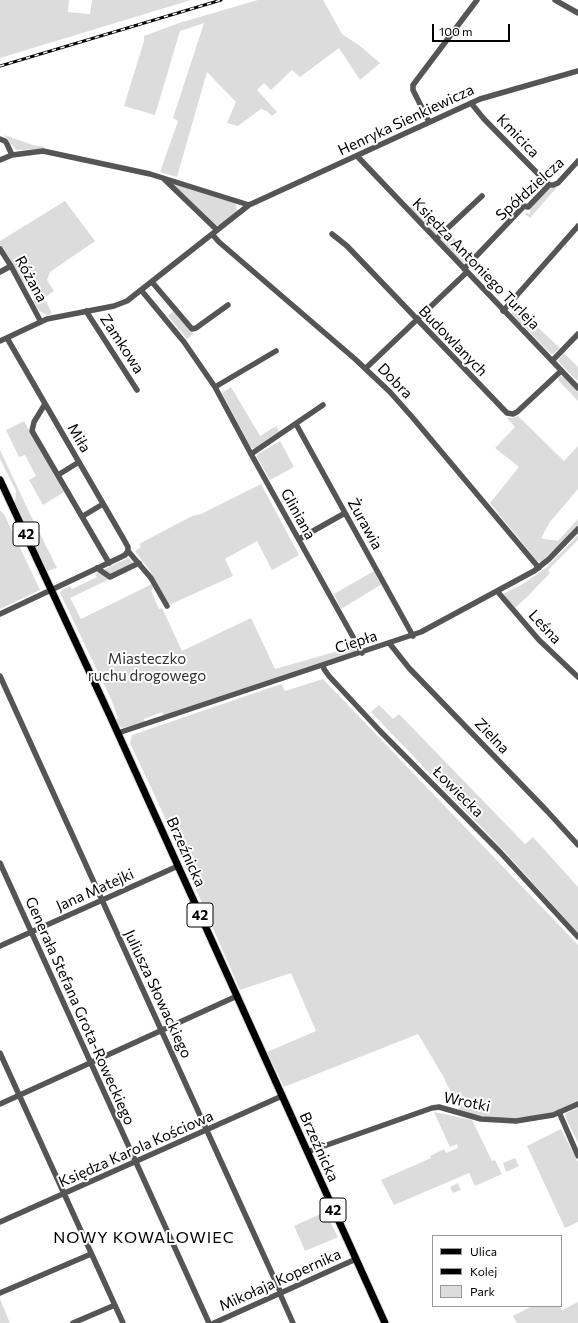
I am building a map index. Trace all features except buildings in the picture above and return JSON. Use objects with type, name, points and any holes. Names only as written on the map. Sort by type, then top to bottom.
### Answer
[{"type":"main road","name":"Brzeźnicka","points":[[0,480],[118,733],[385,1323]]},
{"type":"street","points":[[429,122],[413,90],[413,85],[477,0]]},
{"type":"street","points":[[555,0],[578,13]]},
{"type":"street","name":"Henryka Sienkiewicza","points":[[0,342],[41,322],[127,301],[249,205],[488,96],[578,71]]},
{"type":"street","name":"Kmicica","points":[[471,103],[549,185]]},
{"type":"street","points":[[0,139],[5,141],[12,155]]},
{"type":"street","points":[[0,160],[12,155],[43,152],[162,177],[249,205]]},
{"type":"street","name":"Księdza Antoniego Turleja","points":[[357,156],[578,388]]},
{"type":"street","name":"Spółdzielcza","points":[[366,368],[465,270],[524,206],[528,207],[549,185],[558,183],[578,161]]},
{"type":"street","points":[[162,177],[217,230]]},
{"type":"street","points":[[436,239],[482,196]]},
{"type":"street","points":[[503,310],[578,226]]},
{"type":"street","name":"Dobra","points":[[212,234],[219,242],[366,368],[390,392],[539,568]]},
{"type":"street","name":"Budowlanych","points":[[332,234],[347,246],[416,320],[507,413],[513,414],[517,412],[561,371]]},
{"type":"street","name":"Różana","points":[[0,249],[11,266],[41,322]]},
{"type":"street","points":[[0,272],[11,266]]},
{"type":"street","points":[[152,282],[192,329],[196,328],[228,305]]},
{"type":"street","name":"Gliniana","points":[[141,290],[184,342],[215,386],[251,454],[362,653]]},
{"type":"street","name":"Zamkowa","points":[[86,311],[137,390]]},
{"type":"street","points":[[552,361],[578,334]]},
{"type":"street","name":"Miła","points":[[7,338],[128,547],[128,551],[151,578],[167,606]]},
{"type":"street","points":[[215,386],[276,351]]},
{"type":"street","points":[[45,404],[31,429],[109,563]]},
{"type":"street","points":[[251,454],[323,405]]},
{"type":"street","name":"Żurawia","points":[[296,424],[413,636]]},
{"type":"street","points":[[58,475],[79,462]]},
{"type":"street","points":[[83,516],[103,504]]},
{"type":"street","points":[[298,539],[346,513]]},
{"type":"street","name":"Ciepła","points":[[118,733],[413,636],[539,568],[578,529]]},
{"type":"street","points":[[0,614],[109,563],[125,555],[128,551]]},
{"type":"street","points":[[96,568],[110,576],[139,563]]},
{"type":"street","name":"Leśna","points":[[497,591],[539,640],[578,677]]},
{"type":"street","name":"Zielna","points":[[390,644],[409,668],[547,810],[578,845]]},
{"type":"street","name":"Łowiecka","points":[[322,665],[329,676],[380,731],[500,852],[578,936]]},
{"type":"street","name":"Juliusza Słowackiego","points":[[0,676],[207,1130],[293,1323]]},
{"type":"street","name":"Generała Stefana Grota-Roweckiego","points":[[0,863],[208,1323]]},
{"type":"street","name":"Jana Matejki","points":[[0,946],[178,866]]},
{"type":"street","points":[[0,1104],[237,996]]},
{"type":"street","points":[[0,1053],[123,1323]]},
{"type":"street","name":"Księdza Karola Kościowa","points":[[0,1222],[282,1096]]},
{"type":"street","name":"Wrotki","points":[[307,1152],[432,1108],[439,1107],[481,1119],[516,1121],[538,1118],[559,1112],[578,1104]]},
{"type":"street","points":[[559,1112],[578,1156]]},
{"type":"street","points":[[0,1293],[91,1254]]},
{"type":"street","name":"Mikołaja Kopernika","points":[[214,1323],[356,1260]]},
{"type":"street","points":[[73,1323],[115,1305]]},
{"type":"green space","points":[[0,0],[69,0],[68,12],[90,14],[92,0],[191,0],[0,58]]},
{"type":"green space","points":[[258,0],[323,0],[342,34],[360,46],[380,63],[360,80],[339,48],[300,77],[292,70],[271,90],[264,83],[257,90],[277,112],[272,116],[268,112],[261,109],[238,126],[227,123],[236,102],[207,72],[177,177],[160,172],[178,121],[173,118],[204,23],[180,31],[155,115],[124,106],[144,41],[144,36],[179,23]]},
{"type":"green space","points":[[4,135],[33,145],[45,147],[43,149],[16,150]]},
{"type":"green space","points":[[175,184],[235,203],[237,211],[220,225],[216,225],[174,185]]},
{"type":"green space","points":[[559,185],[530,218],[525,214],[526,212],[529,214],[530,213],[530,208],[549,189]]},
{"type":"green space","points":[[65,201],[95,241],[50,272],[47,280],[54,291],[44,298],[52,313],[47,315],[39,311],[33,300],[36,298],[27,282],[24,284],[9,257],[0,245],[0,241]]},
{"type":"green space","points":[[410,205],[419,213],[425,207],[444,228],[439,233],[435,234],[409,207]]},
{"type":"green space","points":[[448,232],[472,257],[467,262],[462,262],[440,240],[441,237]]},
{"type":"green space","points":[[516,300],[519,310],[560,348],[553,354],[551,354],[512,314],[511,310]]},
{"type":"green space","points":[[173,311],[193,334],[187,339],[168,316]]},
{"type":"green space","points":[[564,353],[578,367],[578,380],[575,379],[559,362],[559,359]]},
{"type":"green space","points":[[560,376],[564,377],[578,392],[578,401],[558,380]]},
{"type":"green space","points":[[231,387],[260,436],[276,426],[279,431],[255,448],[250,446],[222,393]]},
{"type":"green space","points":[[518,416],[564,461],[578,446],[578,489],[550,522],[541,538],[558,541],[578,519],[578,526],[541,562],[537,561],[490,503],[519,467],[495,448],[515,427],[506,417],[512,418]]},
{"type":"green space","points":[[24,421],[64,492],[43,505],[29,480],[36,476],[25,455],[19,457],[6,430]]},
{"type":"green space","points":[[280,441],[294,467],[270,480],[257,457],[258,454]]},
{"type":"green space","points":[[0,450],[57,568],[47,571],[15,503],[16,491],[0,459]]},
{"type":"green space","points":[[261,484],[299,555],[272,570],[257,541],[225,559],[233,576],[169,605],[150,571],[135,551],[141,547],[139,544],[192,516],[201,514]]},
{"type":"green space","points":[[0,510],[4,514],[40,590],[0,609]]},
{"type":"green space","points":[[578,535],[578,540],[548,570],[550,573],[515,608],[503,594],[521,585],[546,568]]},
{"type":"green space","name":"Miasteczko ruchu drogowego","points":[[128,558],[137,566],[70,598],[81,619],[152,584],[153,588],[151,591],[159,609],[162,608],[182,651],[251,618],[275,669],[355,646],[356,650],[355,652],[163,716],[162,712],[144,719],[145,722],[122,728],[118,725],[116,719],[118,718],[111,699],[60,593],[62,590],[70,586],[72,589],[97,577],[95,574]]},
{"type":"green space","points":[[374,571],[382,584],[341,609],[334,594]]},
{"type":"green space","points":[[323,679],[578,945],[578,1102],[549,1114],[509,1119],[478,1116],[460,1111],[443,1076],[418,1034],[284,1087],[267,1052],[316,1031],[291,973],[240,990],[161,809],[130,743],[132,735],[281,684],[285,691]]},
{"type":"green space","points":[[379,705],[393,719],[399,714],[525,844],[533,837],[578,887],[578,933],[505,852],[371,712]]},
{"type":"green space","points":[[578,1108],[578,1143],[565,1116],[566,1113]]},
{"type":"green space","points":[[434,1112],[472,1120],[492,1161],[495,1160],[502,1174],[475,1186],[469,1173],[394,1205],[381,1180],[431,1158],[430,1156],[444,1149],[446,1153],[458,1148],[457,1144],[450,1147]]},
{"type":"green space","points":[[561,1129],[578,1162],[578,1222],[565,1228],[527,1146]]},
{"type":"green space","points":[[515,1158],[519,1166],[506,1172],[503,1163]]},
{"type":"green space","points":[[458,1183],[461,1190],[453,1193],[450,1187]]},
{"type":"green space","points":[[325,1212],[338,1237],[305,1251],[294,1226]]},
{"type":"green space","points":[[0,1299],[10,1323],[0,1323]]},
{"type":"green space","points":[[578,1302],[578,1323],[517,1323],[513,1316],[530,1307],[560,1307],[562,1310]]},
{"type":"railway","points":[[0,66],[221,0]]},
{"type":"district","name":"NOWY KOWALOWIEC","points":[[144,1238]]}]
